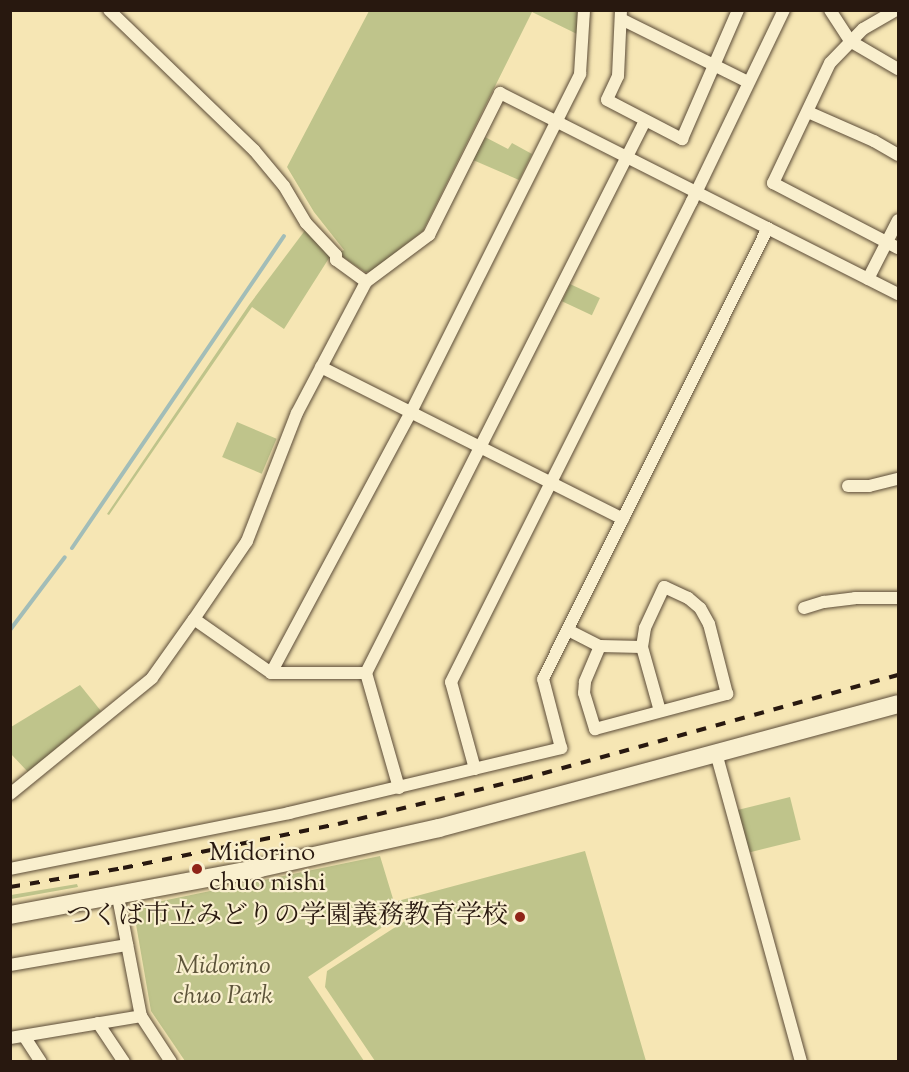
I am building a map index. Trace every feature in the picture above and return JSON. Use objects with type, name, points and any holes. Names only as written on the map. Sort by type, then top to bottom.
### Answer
[{"type":"street","points":[[109,10],[254,150],[284,186],[306,223],[336,255],[336,260],[366,282]]},
{"type":"street","points":[[271,673],[411,412],[580,74],[584,10]]},
{"type":"street","points":[[738,10],[715,65],[682,139],[607,100],[618,76],[621,15],[715,65],[748,82]]},
{"type":"street","points":[[830,10],[850,41],[898,69]]},
{"type":"street","points":[[893,245],[773,183],[830,63],[850,41],[873,22],[896,10]]},
{"type":"street","points":[[474,769],[451,682],[696,193],[782,12]]},
{"type":"street","points":[[10,794],[152,678],[194,619],[247,541],[297,413],[366,282],[429,235],[500,93],[898,294]]},
{"type":"street","points":[[808,112],[859,134],[898,155]]},
{"type":"street","points":[[399,788],[366,673],[645,121]]},
{"type":"street","points":[[868,279],[893,245],[898,220]]},
{"type":"street","points":[[10,869],[289,813],[561,748],[543,679],[768,228]]},
{"type":"street","points":[[321,367],[624,519]]},
{"type":"street","points":[[848,486],[869,486],[898,479]]},
{"type":"street","points":[[600,646],[585,682],[584,693],[595,729],[727,693],[706,616],[695,603],[664,586],[645,628],[642,647],[660,711]]},
{"type":"street","points":[[804,608],[824,602],[855,598],[898,598]]},
{"type":"street","points":[[194,619],[271,673],[366,673]]},
{"type":"street","points":[[568,630],[600,646],[642,647]]},
{"type":"street","points":[[10,915],[118,897],[439,828],[898,704]]},
{"type":"street","points":[[716,753],[801,1062]]},
{"type":"street","points":[[118,897],[141,1016],[171,1062]]},
{"type":"street","points":[[10,965],[127,945]]},
{"type":"street","points":[[10,1038],[141,1016]]},
{"type":"street","points":[[98,1023],[124,1062]]},
{"type":"street","points":[[24,1036],[41,1062]]},
{"type":"green space","points":[[369,11],[578,11],[577,34],[532,12],[423,231],[370,272],[365,272],[343,257],[340,252],[344,250],[314,212],[287,167]]},
{"type":"green space","points":[[485,137],[508,149],[512,143],[532,154],[519,180],[473,160]]},
{"type":"green space","points":[[306,229],[331,255],[284,329],[252,307],[109,515],[107,514],[249,305]]},
{"type":"green space","points":[[570,284],[600,298],[592,315],[562,301]]},
{"type":"green space","points":[[237,422],[277,439],[262,474],[222,457]]},
{"type":"green space","points":[[80,685],[101,711],[28,772],[11,754],[11,727]]},
{"type":"green space","points":[[790,797],[801,840],[748,853],[738,810]]},
{"type":"green space","name":"Midorino chuo Park","points":[[585,851],[646,1061],[375,1061],[325,987],[327,971],[408,919],[405,912],[308,977],[364,1061],[185,1061],[151,1011],[133,907],[380,856],[394,902]]},
{"type":"green space","points":[[77,884],[78,887],[11,899],[11,895]]},
{"type":"waterway","points":[[72,548],[284,236]]},
{"type":"waterway","points":[[10,630],[65,557]]},
{"type":"railway","points":[[10,887],[123,868],[338,824],[523,779],[898,675]]},
{"type":"place","name":"Midorino chuo nishi","points":[[197,869]]},
{"type":"place","name":"つくば市立みどりの学園義務教育学校","points":[[520,917]]}]
